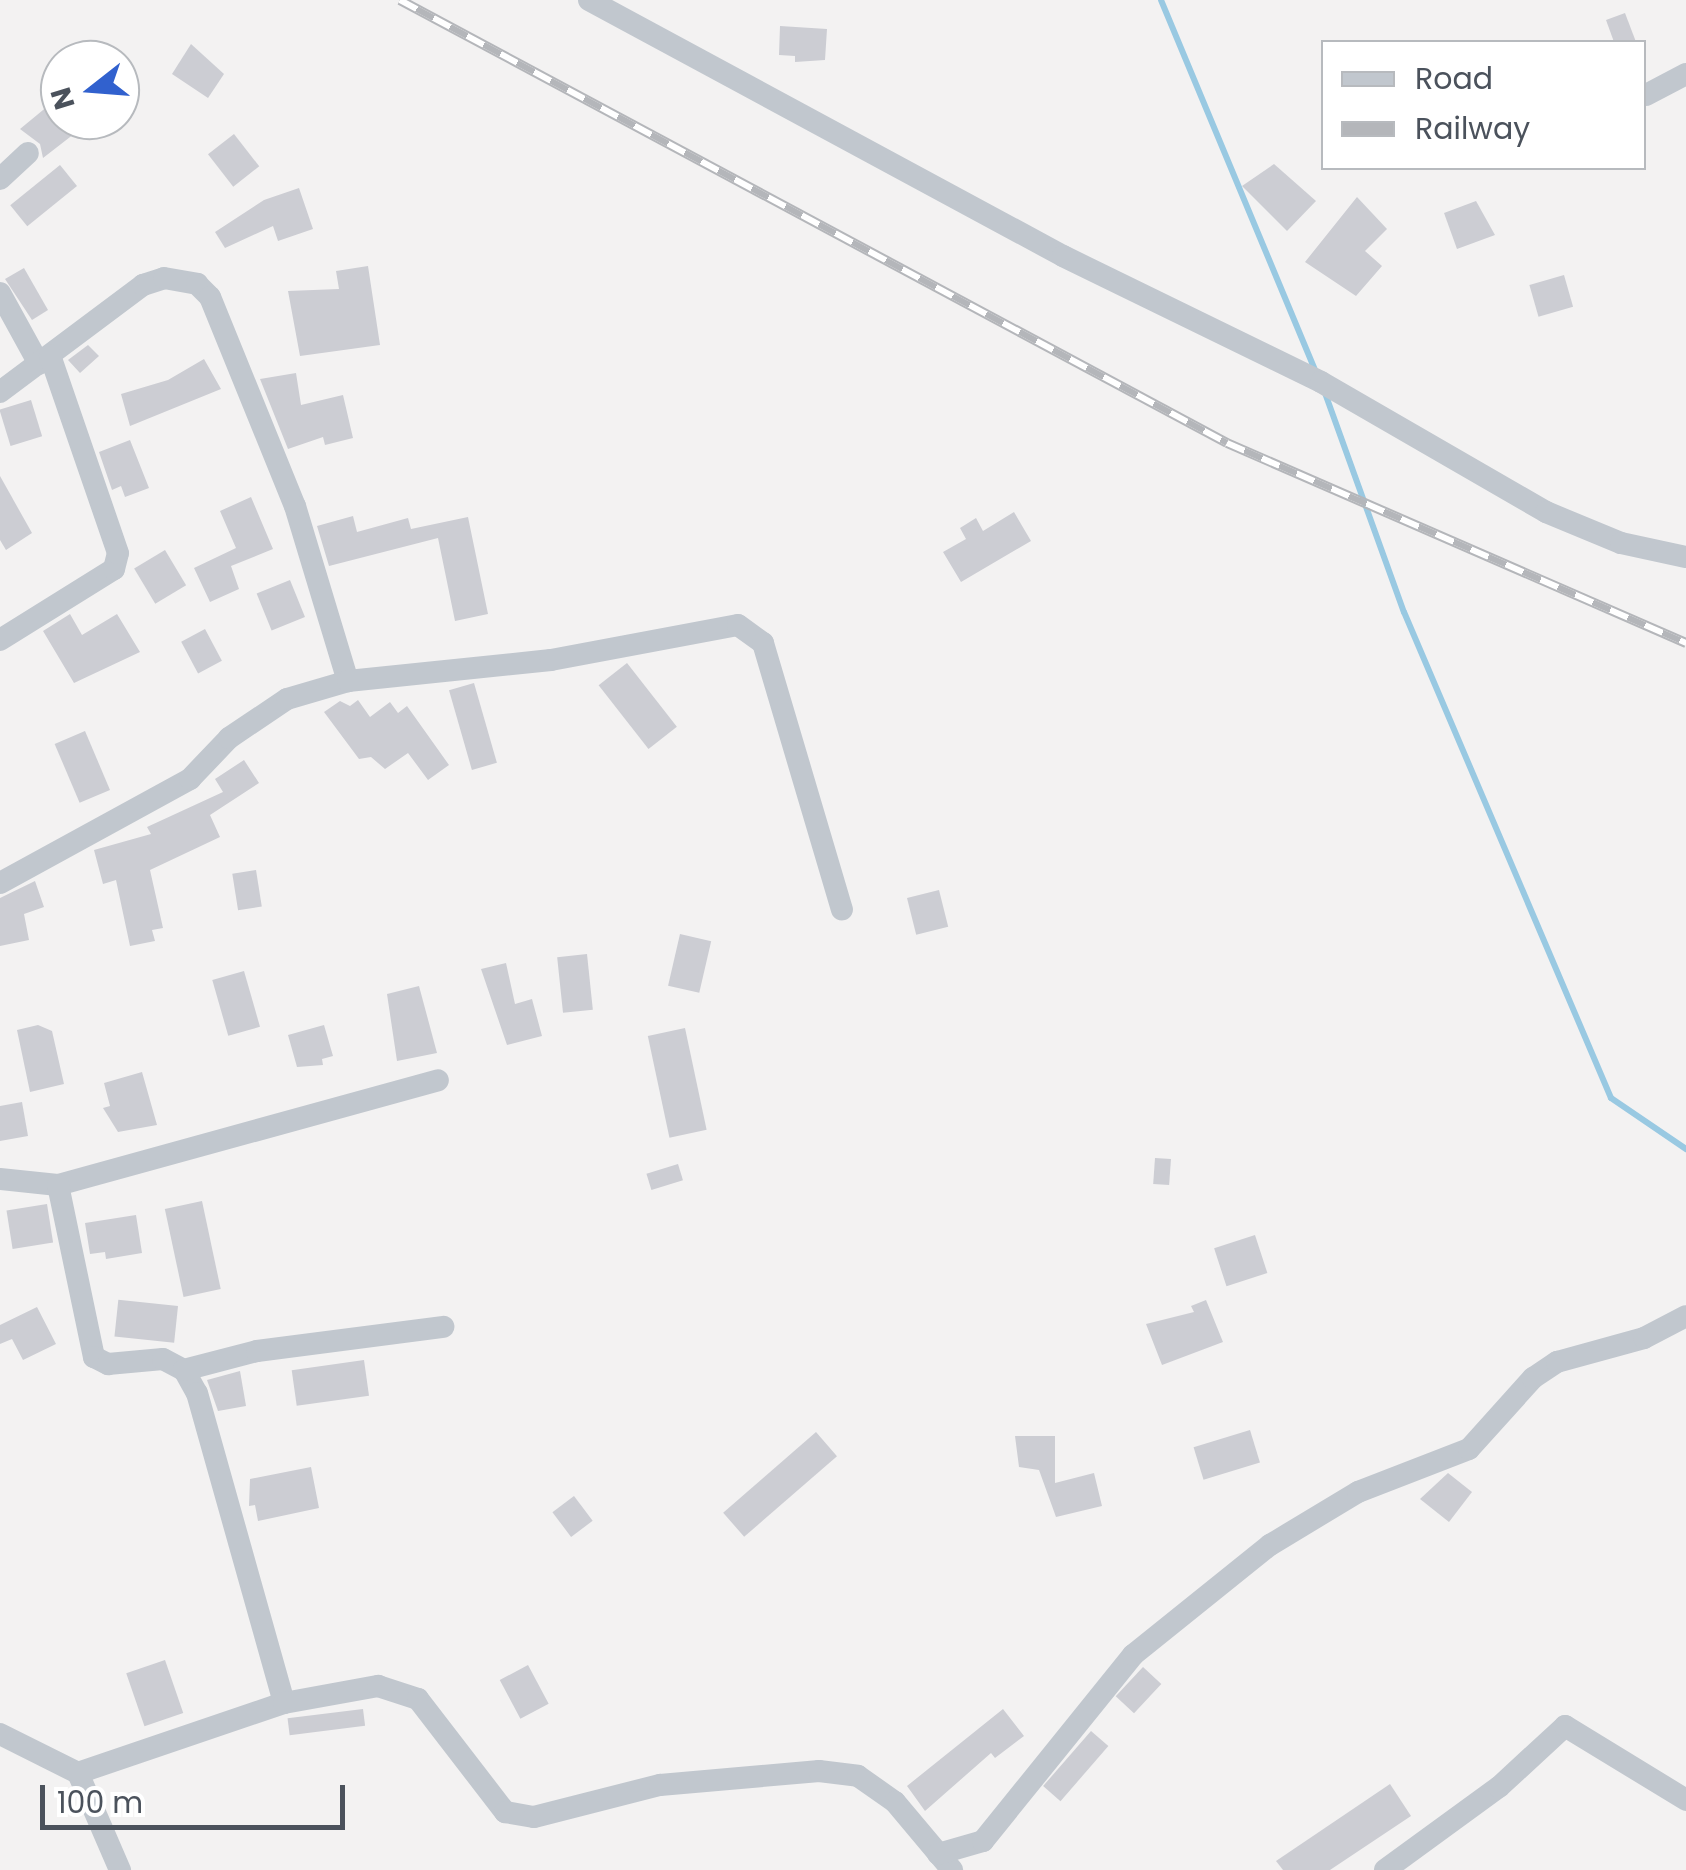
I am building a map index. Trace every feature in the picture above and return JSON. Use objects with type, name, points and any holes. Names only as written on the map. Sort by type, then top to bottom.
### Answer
[{"type":"street","points":[[589,0],[1063,256],[1320,382],[1546,512],[1621,542],[1686,557]]},
{"type":"street","points":[[1646,94],[1686,74]]},
{"type":"street","points":[[0,179],[28,153]]},
{"type":"street","points":[[0,392],[143,286],[184,278],[210,297],[295,506],[348,680]]},
{"type":"street","points":[[0,293],[44,359],[118,553],[114,569],[0,640]]},
{"type":"street","points":[[0,883],[190,779],[229,738],[287,699],[348,680],[551,660],[714,625],[752,631],[763,643],[842,910]]},
{"type":"street","points":[[0,1179],[58,1185],[438,1080]]},
{"type":"street","points":[[58,1185],[94,1357],[108,1364],[163,1359],[184,1370],[198,1393],[284,1703]]},
{"type":"street","points":[[78,1772],[284,1703],[378,1686],[402,1691],[438,1719],[506,1812],[534,1817],[660,1785],[820,1771],[858,1776],[880,1787],[945,1862],[983,1841],[1133,1654],[1270,1545],[1358,1492],[1469,1448],[1533,1378],[1557,1362],[1644,1338],[1686,1316]]},
{"type":"street","points":[[184,1370],[257,1352],[443,1327]]},
{"type":"street","points":[[1385,1870],[1499,1787],[1566,1726],[1686,1800]]},
{"type":"street","points":[[0,1734],[78,1772],[120,1870]]},
{"type":"building","points":[[1625,13],[1635,40],[1613,40],[1606,20]]},
{"type":"building","points":[[780,26],[827,29],[825,60],[795,62],[795,56],[779,55]]},
{"type":"building","points":[[191,44],[224,74],[208,98],[172,74]]},
{"type":"building","points":[[40,112],[40,140],[66,140],[43,158],[40,144],[20,129]]},
{"type":"building","points":[[234,134],[259,166],[233,187],[208,154]]},
{"type":"building","points":[[1274,164],[1316,201],[1287,231],[1242,186]]},
{"type":"building","points":[[60,165],[77,186],[27,226],[10,205]]},
{"type":"building","points":[[299,188],[313,229],[278,241],[273,226],[225,248],[215,232],[264,200]]},
{"type":"building","points":[[1357,197],[1387,229],[1365,251],[1382,266],[1356,296],[1305,262]]},
{"type":"building","points":[[1476,201],[1495,235],[1457,249],[1444,213]]},
{"type":"building","points":[[368,266],[380,345],[300,356],[288,291],[339,289],[336,271]]},
{"type":"building","points":[[24,268],[48,310],[32,320],[5,279]]},
{"type":"building","points":[[1564,275],[1573,307],[1538,317],[1529,285]]},
{"type":"building","points":[[88,345],[99,356],[80,373],[68,360]]},
{"type":"building","points":[[204,359],[221,389],[130,426],[121,394],[168,380]]},
{"type":"building","points":[[296,373],[301,405],[343,395],[353,438],[325,445],[323,437],[288,449],[260,379]]},
{"type":"building","points":[[31,400],[42,436],[11,446],[0,409]]},
{"type":"building","points":[[130,440],[149,488],[125,497],[121,486],[112,490],[99,452]]},
{"type":"building","points":[[0,476],[32,533],[6,550],[0,540]]},
{"type":"building","points":[[251,497],[273,549],[231,566],[239,589],[210,602],[194,568],[236,548],[220,511]]},
{"type":"building","points":[[1014,512],[1031,541],[961,582],[943,552],[966,539],[960,528],[976,518],[983,531]]},
{"type":"building","points":[[353,516],[357,532],[408,518],[411,529],[468,517],[488,614],[455,621],[438,538],[329,566],[317,526]]},
{"type":"building","points":[[165,550],[186,585],[155,604],[134,569]]},
{"type":"building","points":[[290,580],[305,617],[272,631],[257,593]]},
{"type":"building","points":[[70,614],[82,635],[117,614],[140,652],[74,683],[43,631]]},
{"type":"building","points":[[205,629],[222,661],[198,673],[181,642]]},
{"type":"building","points":[[627,663],[677,727],[649,749],[599,685]]},
{"type":"building","points":[[474,683],[497,763],[472,770],[449,690]]},
{"type":"building","points":[[358,700],[370,717],[390,702],[398,713],[407,706],[449,765],[428,780],[408,753],[385,769],[371,757],[359,759],[324,712],[340,701],[350,706]]},
{"type":"building","points":[[85,731],[110,790],[80,803],[55,744]]},
{"type":"building","points":[[244,760],[259,783],[210,815],[220,837],[150,870],[163,928],[152,930],[155,941],[130,946],[116,880],[103,884],[94,850],[151,834],[147,827],[223,792],[215,779]]},
{"type":"building","points":[[256,870],[262,907],[238,910],[232,874]]},
{"type":"building","points":[[35,881],[44,907],[24,914],[29,940],[0,946],[0,898]]},
{"type":"building","points":[[939,890],[948,927],[916,935],[907,898]]},
{"type":"building","points":[[680,934],[711,941],[699,993],[668,986]]},
{"type":"building","points":[[587,954],[593,1010],[563,1013],[557,957]]},
{"type":"building","points":[[506,963],[515,1004],[532,999],[542,1036],[507,1045],[481,969]]},
{"type":"building","points":[[244,971],[260,1027],[228,1036],[212,980]]},
{"type":"building","points":[[419,986],[437,1053],[397,1061],[387,994]]},
{"type":"building","points":[[38,1025],[52,1031],[64,1084],[30,1092],[17,1030]]},
{"type":"building","points":[[324,1025],[333,1056],[322,1059],[323,1065],[297,1067],[288,1035]]},
{"type":"building","points":[[685,1028],[707,1130],[669,1138],[648,1036]]},
{"type":"building","points":[[142,1072],[157,1125],[118,1132],[103,1108],[110,1106],[104,1083]]},
{"type":"building","points":[[22,1102],[28,1136],[0,1141],[0,1106]]},
{"type":"building","points":[[1155,1158],[1171,1159],[1169,1185],[1153,1184]]},
{"type":"building","points":[[678,1164],[683,1180],[651,1190],[646,1174]]},
{"type":"building","points":[[202,1201],[221,1289],[184,1297],[165,1209]]},
{"type":"building","points":[[47,1204],[53,1243],[13,1249],[7,1210]]},
{"type":"building","points":[[136,1215],[142,1253],[106,1259],[105,1252],[90,1254],[85,1223]]},
{"type":"building","points":[[1255,1235],[1267,1273],[1226,1286],[1214,1248]]},
{"type":"building","points":[[118,1300],[178,1306],[174,1343],[114,1337]]},
{"type":"building","points":[[1206,1300],[1223,1342],[1162,1365],[1146,1324],[1194,1312],[1191,1306]]},
{"type":"building","points":[[37,1307],[56,1344],[23,1360],[12,1339],[0,1344],[0,1325]]},
{"type":"building","points":[[364,1360],[369,1396],[297,1406],[292,1370]]},
{"type":"building","points":[[240,1371],[246,1406],[218,1411],[207,1380]]},
{"type":"building","points":[[1250,1430],[1260,1463],[1204,1480],[1194,1447]]},
{"type":"building","points":[[816,1432],[837,1456],[744,1537],[723,1513]]},
{"type":"building","points":[[1015,1436],[1055,1436],[1055,1483],[1094,1473],[1102,1506],[1056,1517],[1039,1470],[1019,1467]]},
{"type":"building","points":[[311,1467],[319,1508],[258,1521],[255,1505],[249,1506],[250,1479]]},
{"type":"building","points":[[1448,1473],[1472,1492],[1449,1522],[1420,1499]]},
{"type":"building","points":[[574,1496],[593,1521],[571,1537],[552,1512]]},
{"type":"building","points":[[165,1660],[183,1713],[144,1726],[126,1673]]},
{"type":"building","points":[[528,1665],[549,1704],[520,1719],[500,1680]]},
{"type":"building","points":[[1143,1667],[1161,1684],[1134,1713],[1116,1696]]},
{"type":"building","points":[[363,1709],[365,1726],[290,1735],[288,1718]]},
{"type":"building","points":[[1003,1709],[1024,1736],[995,1758],[991,1753],[925,1811],[907,1786]]},
{"type":"building","points":[[1091,1731],[1108,1746],[1060,1801],[1043,1786]]},
{"type":"building","points":[[1390,1784],[1411,1816],[1330,1870],[1283,1870],[1276,1861]]},
{"type":"waterway","points":[[1161,0],[1316,373]]},
{"type":"waterway","points":[[1325,393],[1404,612],[1611,1098],[1686,1149]]},
{"type":"railway","points":[[400,0],[1227,443],[1686,643]]}]
